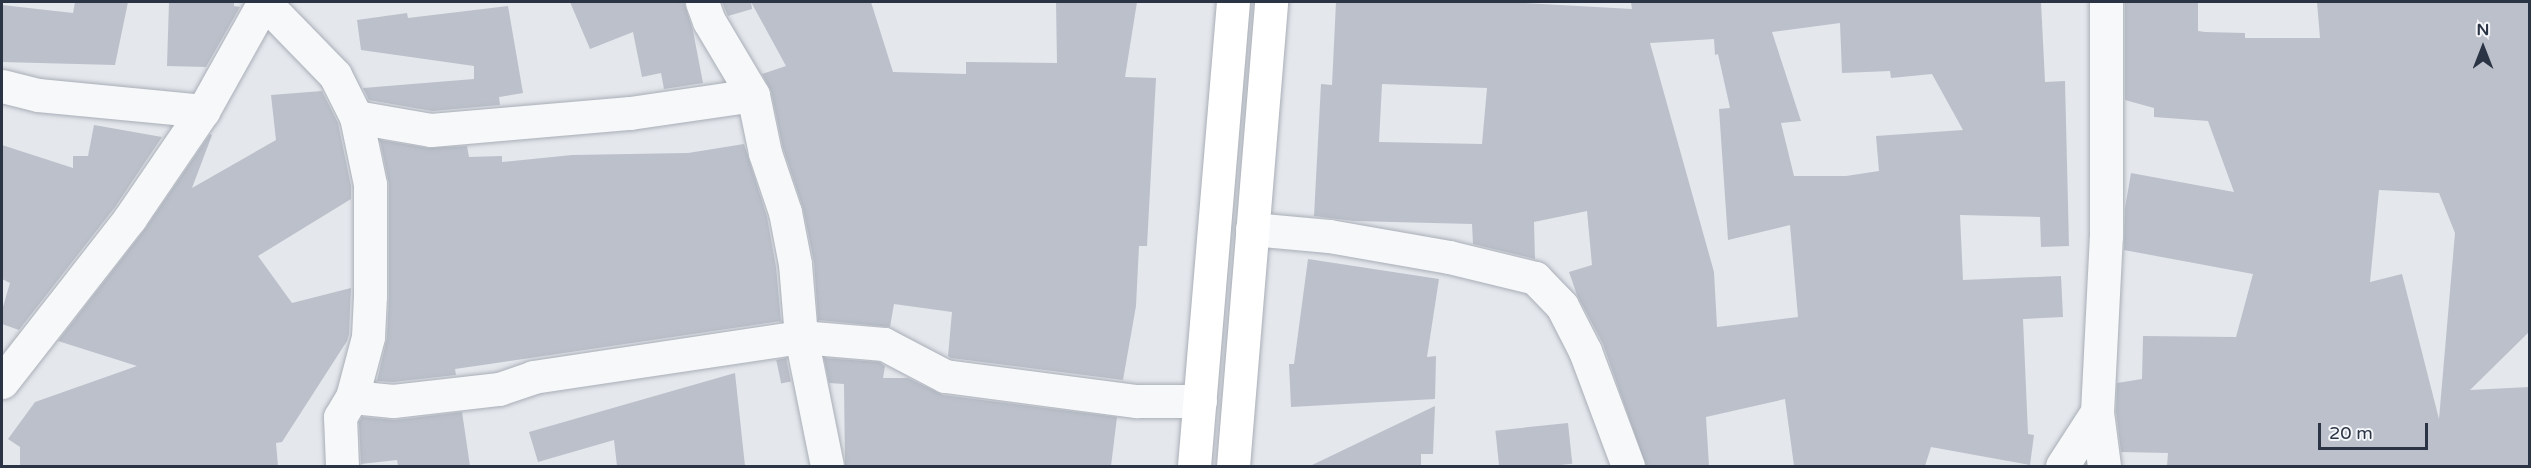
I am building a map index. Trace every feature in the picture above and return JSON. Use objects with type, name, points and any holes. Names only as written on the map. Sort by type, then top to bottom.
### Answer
[{"type":"street","points":[[2,382],[130,218],[203,111],[264,2],[335,75],[356,117],[370,184],[368,337],[352,397],[339,417],[342,466]]},
{"type":"street","points":[[702,2],[709,21],[753,95],[765,153],[785,212],[795,264],[801,337],[827,466]]},
{"type":"street","points":[[1194,466],[1233,2]]},
{"type":"street","points":[[1233,466],[1271,2]]},
{"type":"street","points":[[2104,466],[2097,412],[2106,237],[2106,2]]},
{"type":"street","points":[[2,86],[38,95],[203,111]]},
{"type":"street","points":[[356,117],[431,130],[630,113],[753,95]]},
{"type":"street","points":[[1252,229],[1329,237],[1449,256],[1535,278],[1562,306],[1585,351],[1628,466]]},
{"type":"street","points":[[352,397],[393,401],[498,388],[533,377],[801,337],[884,344],[945,376],[1136,401],[1200,401]]},
{"type":"street","points":[[2062,466],[2097,412]]},
{"type":"building","points":[[75,2],[128,2],[115,65],[2,62],[2,5],[73,13]]},
{"type":"building","points":[[169,2],[234,2],[234,6],[240,7],[206,67],[167,66]]},
{"type":"building","points":[[570,2],[684,2],[693,31],[703,83],[664,89],[661,73],[642,77],[633,32],[590,49]]},
{"type":"building","points":[[722,2],[751,2],[752,9],[728,16]]},
{"type":"building","points":[[751,2],[871,2],[893,72],[966,74],[966,62],[1057,63],[1056,2],[1137,2],[1125,77],[1156,78],[1147,246],[1139,246],[1136,306],[1123,380],[951,358],[948,356],[952,312],[894,304],[890,327],[818,320],[814,262],[803,208],[783,148],[771,91],[762,74],[786,66]]},
{"type":"building","points":[[1336,2],[1506,2],[1632,9],[1631,2],[2041,2],[2045,82],[2065,81],[2069,246],[2041,247],[2040,217],[1960,215],[1963,280],[2061,276],[2063,317],[2023,319],[2028,434],[2034,435],[2030,465],[1931,447],[1925,466],[1794,466],[1785,399],[1706,417],[1709,466],[1646,466],[1603,344],[1577,295],[1569,272],[1592,265],[1587,211],[1534,222],[1535,259],[1473,244],[1472,224],[1354,221],[1314,216],[1321,84],[1332,85]],"holes":[[[1840,23],[1842,73],[1890,71],[1891,78],[1932,74],[1963,130],[1876,136],[1879,171],[1846,176],[1794,176],[1781,123],[1801,121],[1772,32]],[[1714,39],[1715,55],[1718,54],[1730,108],[1719,109],[1728,240],[1790,225],[1798,317],[1717,327],[1714,272],[1650,43]],[[1382,84],[1487,88],[1482,144],[1379,142]]]},
{"type":"building","points":[[2125,2],[2198,2],[2198,31],[2245,33],[2245,38],[2320,38],[2317,2],[2529,2],[2529,332],[2470,390],[2529,387],[2529,466],[2167,466],[2168,453],[2121,452],[2116,411],[2117,383],[2142,379],[2143,336],[2236,337],[2253,274],[2124,250],[2125,208],[2131,173],[2234,192],[2208,121],[2154,117],[2154,108],[2125,100]],"holes":[[[2379,190],[2439,193],[2455,233],[2439,419],[2402,274],[2370,282]]]},
{"type":"building","points":[[508,6],[523,93],[499,97],[500,105],[432,111],[369,100],[363,88],[474,79],[474,66],[361,50],[357,20],[407,13],[408,18]]},
{"type":"building","points":[[322,91],[338,123],[351,186],[351,199],[258,256],[292,303],[351,288],[349,334],[347,341],[282,442],[276,443],[278,466],[20,466],[20,447],[8,439],[35,402],[137,366],[58,341],[145,229],[210,134],[212,135],[192,188],[276,140],[271,95]]},
{"type":"building","points":[[94,125],[162,137],[115,207],[19,330],[2,324],[2,310],[10,283],[2,279],[2,145],[73,168],[73,156],[88,156]]},
{"type":"building","points":[[380,140],[428,148],[467,146],[469,157],[502,156],[502,162],[572,155],[688,153],[744,144],[767,217],[776,267],[781,321],[455,369],[456,375],[393,382],[377,381],[387,338],[389,296],[389,184]]},
{"type":"building","points":[[1308,259],[1439,279],[1427,357],[1436,356],[1435,399],[1291,407],[1289,364],[1294,364]]},
{"type":"building","points":[[786,358],[791,381],[781,384],[776,360]]},
{"type":"building","points":[[824,358],[879,362],[885,366],[883,378],[908,378],[943,395],[1117,417],[1111,466],[845,466],[844,384],[829,383]]},
{"type":"building","points":[[735,373],[745,466],[617,466],[614,440],[538,462],[529,432]]},
{"type":"building","points":[[1435,406],[1433,454],[1421,454],[1421,466],[1310,466]]},
{"type":"building","points":[[462,412],[470,466],[398,466],[397,460],[361,464],[359,422],[362,417],[395,420]]},
{"type":"building","points":[[1568,423],[1572,464],[1499,466],[1495,431]]}]
